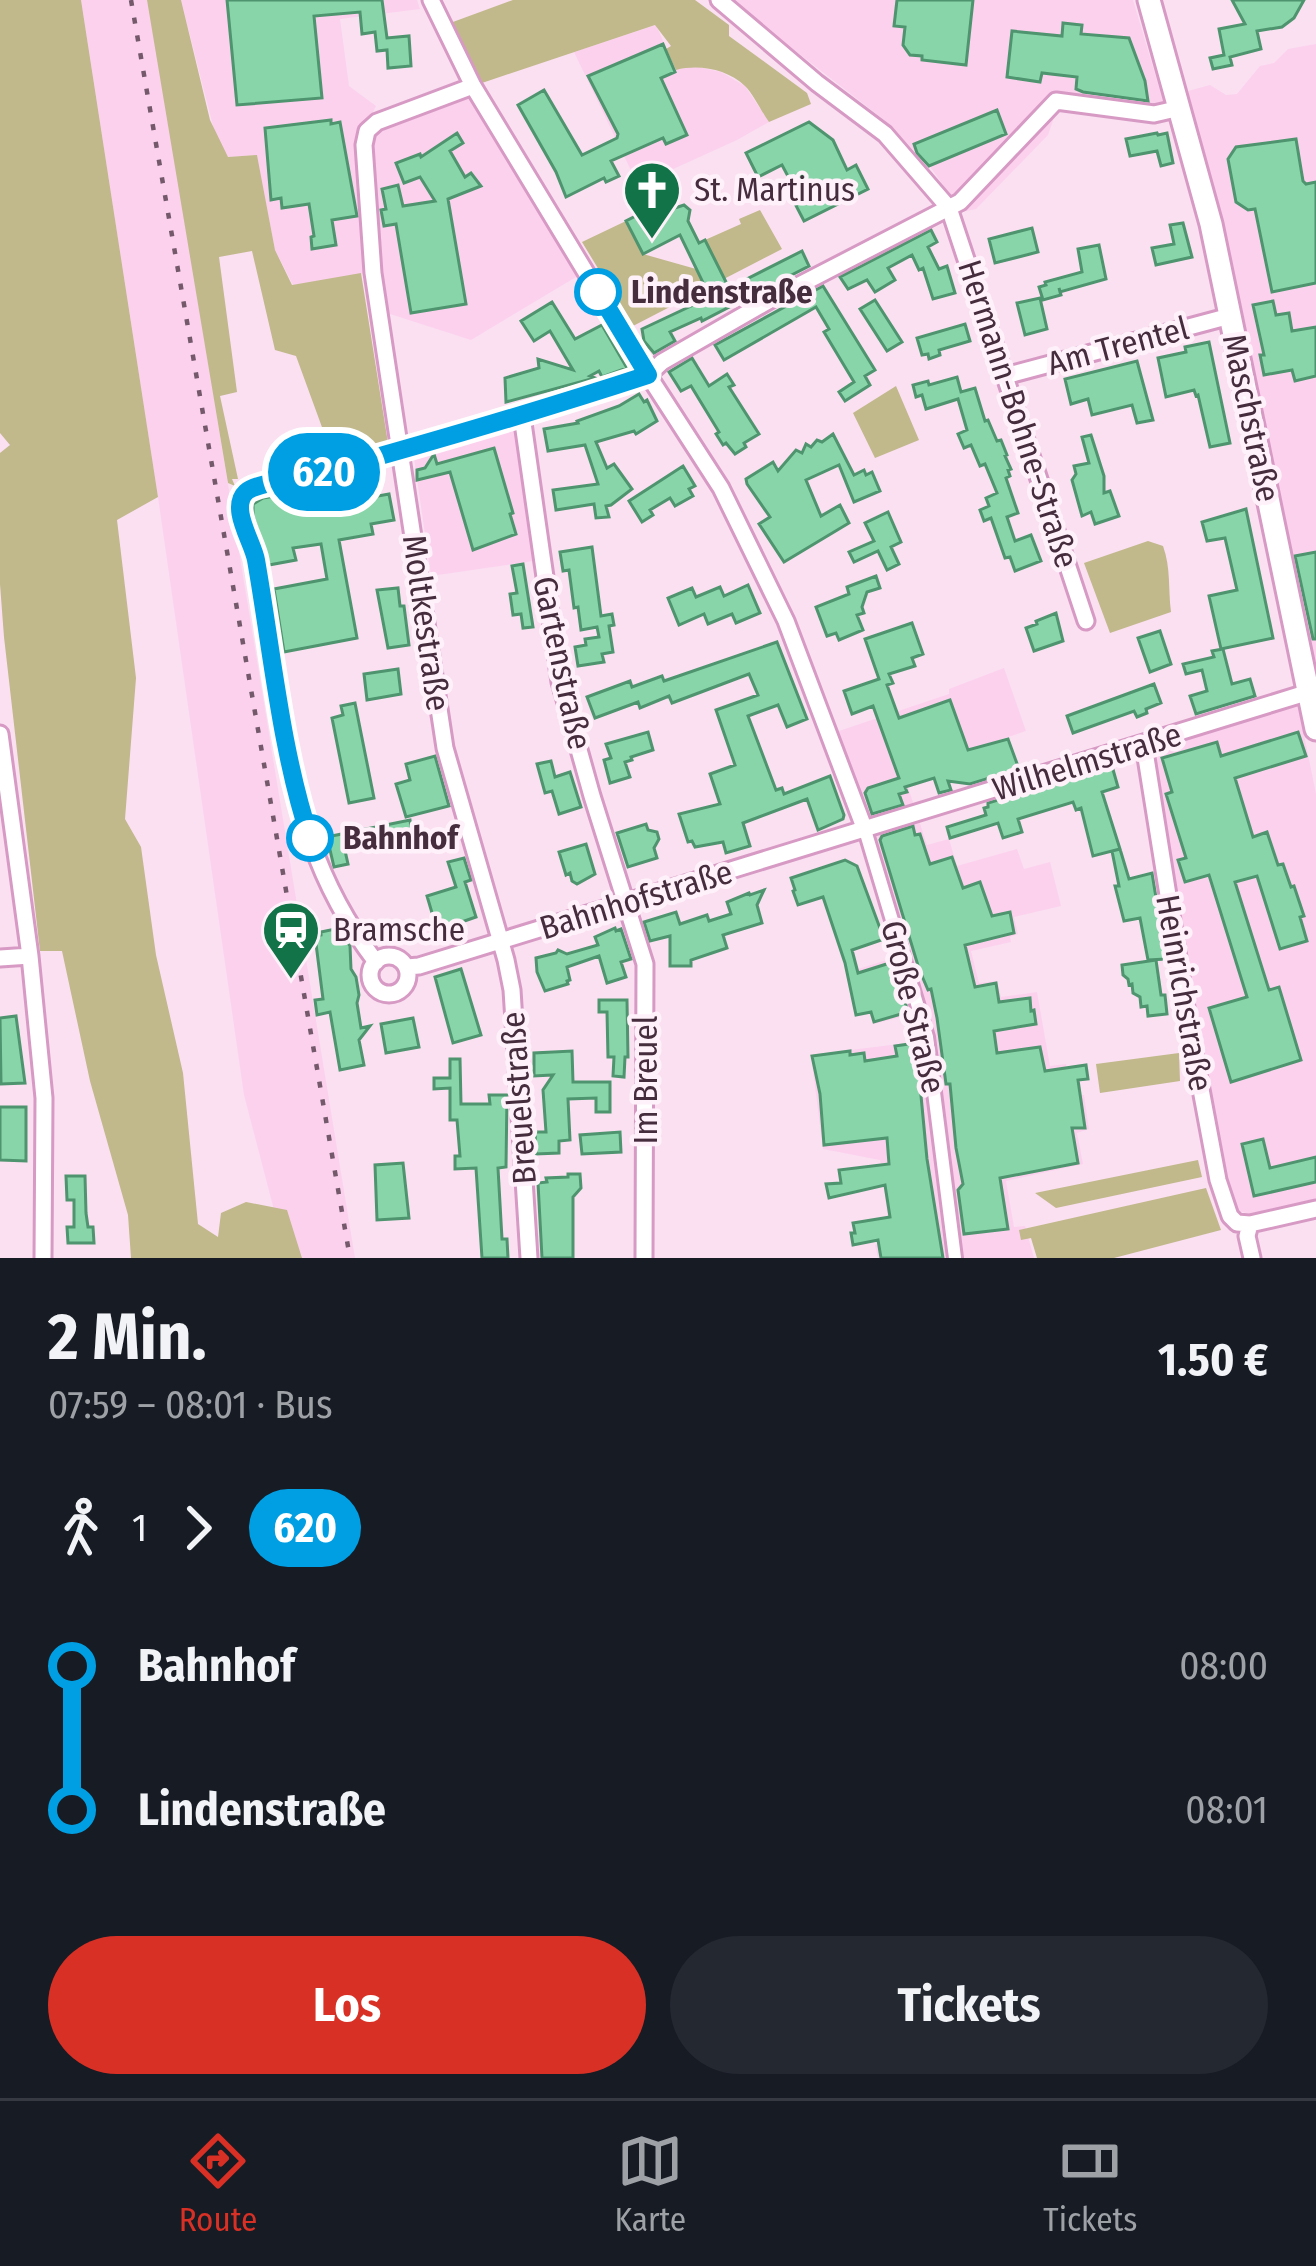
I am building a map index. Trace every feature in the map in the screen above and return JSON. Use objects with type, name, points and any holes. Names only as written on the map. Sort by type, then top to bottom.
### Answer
[{"type":"main road","name":"Maschstraße","points":[[1149,0],[1211,224],[1316,729]]},
{"type":"street","points":[[430,0],[473,86],[721,488],[786,621],[865,830]]},
{"type":"street","name":"Hermann-Bohne-Straße","points":[[719,0],[885,134],[949,208],[1086,621]]},
{"type":"street","name":"Moltkestraße","points":[[473,86],[377,122],[364,140],[373,272],[445,748],[500,940]]},
{"type":"street","points":[[376,962],[347,923],[313,848],[301,808],[255,551],[240,512],[246,491],[522,416],[648,375],[662,362],[780,295],[960,202],[1057,100],[1154,114],[1180,108]]},
{"type":"street","name":"Am Trentel","points":[[1005,376],[1230,316]]},
{"type":"street","name":"Gartenstraße","points":[[522,416],[560,682],[628,904]]},
{"type":"street","name":"Wilhelmstraße","points":[[865,830],[1309,692]]},
{"type":"street","points":[[0,734],[44,1098],[44,1258]]},
{"type":"street","name":"Heinrichstraße","points":[[1144,745],[1218,1180],[1230,1216],[1250,1225]]},
{"type":"street","name":"Bahnhofstraße","points":[[407,967],[865,830]]},
{"type":"street","name":"Große Straße","points":[[865,830],[927,1037],[955,1258]]},
{"type":"street","name":"Im Breuel","points":[[628,904],[646,982],[644,1258]]},
{"type":"street","name":"Breuelstraße","points":[[500,940],[512,990],[529,1258]]},
{"type":"street","points":[[0,958],[29,956]]},
{"type":"street","points":[[393,956],[407,967],[404,988],[383,994],[373,986],[370,977],[376,962],[393,956]]},
{"type":"street","points":[[1252,1258],[1247,1236],[1250,1225],[1316,1209]]},
{"type":"shaded area","points":[[0,0],[81,0],[158,497],[117,520],[136,678],[125,819],[141,847],[156,955],[183,1073],[198,1224],[218,1237],[221,1213],[246,1202],[287,1210],[302,1258],[131,1258],[128,1215],[90,1081],[62,951],[40,951],[0,584],[0,453],[10,445],[0,433]]},
{"type":"shaded area","points":[[81,0],[147,0],[152,21],[355,1258],[302,1258],[287,1210],[274,1210],[244,1095]]},
{"type":"shaded area","points":[[147,0],[181,0],[210,120],[228,157],[257,155],[275,250],[292,285],[361,273],[388,443],[334,460],[296,356],[275,350],[252,251],[219,257],[237,392],[220,396],[238,479],[232,479],[235,486],[228,483]]},
{"type":"shaded area","points":[[181,0],[417,0],[420,9],[340,19],[349,86],[376,106],[360,139],[366,273],[293,285],[275,250],[257,155],[228,157],[215,134]]},
{"type":"shaded area","points":[[513,0],[695,0],[729,25],[729,36],[807,93],[811,104],[769,122],[748,90],[730,75],[703,68],[676,70],[666,49],[671,46],[655,25],[473,86],[442,26]]},
{"type":"shaded area","points":[[730,0],[1133,0],[1169,121],[1057,109],[1048,135],[976,209],[962,212],[931,168],[883,119]]},
{"type":"shaded area","points":[[656,25],[676,70],[694,66],[721,72],[745,86],[769,122],[638,185],[574,52]]},
{"type":"shaded area","points":[[1316,44],[1316,672],[1216,196],[1188,91],[1210,85],[1226,95],[1237,94],[1260,66],[1274,63],[1288,49]]},
{"type":"shaded area","points":[[468,95],[581,274],[471,340],[387,313],[372,142],[373,131]]},
{"type":"shaded area","points":[[760,210],[782,249],[633,326],[582,242],[626,221],[643,254],[696,269],[702,280],[720,270],[705,240]]},
{"type":"shaded area","points":[[896,386],[919,440],[875,458],[853,413]]},
{"type":"shaded area","points":[[514,429],[533,561],[431,576],[414,458]]},
{"type":"shaded area","points":[[1148,541],[1163,546],[1171,612],[1110,633],[1084,563]]},
{"type":"shaded area","points":[[1004,668],[1026,731],[903,772],[927,845],[949,839],[957,866],[1017,849],[1024,869],[1050,862],[1061,906],[1014,917],[1018,934],[1010,937],[1011,942],[971,951],[979,983],[997,981],[1001,997],[1037,992],[1050,1066],[1066,1064],[1071,1096],[1084,1095],[1089,1129],[1077,1133],[1083,1164],[1006,1181],[1014,1227],[1025,1226],[1034,1258],[878,1258],[875,1245],[891,1241],[880,1160],[823,1149],[811,1055],[915,1042],[909,1015],[873,1024],[858,969],[909,953],[836,732],[949,694],[949,689]]},
{"type":"shaded area","points":[[1298,705],[1316,794],[1316,1200],[1259,1216],[1238,1211],[1221,1153],[1185,959],[1154,749]]},
{"type":"shaded area","points":[[1179,1053],[1180,1081],[1100,1093],[1096,1064]]},
{"type":"shaded area","points":[[1198,1160],[1202,1177],[1056,1208],[1035,1193]]},
{"type":"shaded area","points":[[1206,1188],[1221,1230],[1114,1258],[1037,1258],[1031,1238],[1021,1240],[1019,1230]]},
{"type":"building","points":[[227,0],[382,0],[387,38],[409,36],[411,66],[388,68],[387,50],[377,51],[375,32],[362,34],[360,12],[314,16],[322,98],[237,105]]},
{"type":"building","points":[[897,0],[973,0],[966,65],[910,55],[903,45],[905,27],[894,26]]},
{"type":"building","points":[[1232,0],[1304,0],[1294,18],[1282,27],[1257,31],[1261,49],[1230,57],[1232,65],[1213,69],[1210,58],[1224,55],[1219,29],[1245,24]]},
{"type":"building","points":[[1063,23],[1082,25],[1081,34],[1129,38],[1148,101],[1083,92],[1076,89],[1077,77],[1042,73],[1040,82],[1007,77],[1012,31],[1062,36]]},
{"type":"building","points":[[663,44],[675,72],[661,78],[687,135],[666,144],[663,138],[611,161],[619,176],[606,182],[604,178],[566,197],[518,105],[544,90],[582,155],[618,134],[588,76]]},
{"type":"building","points":[[997,110],[1006,134],[929,166],[917,153],[914,144]]},
{"type":"building","points":[[331,120],[331,124],[340,122],[357,216],[332,220],[336,245],[312,249],[309,204],[282,208],[281,198],[271,200],[265,128]]},
{"type":"building","points":[[809,122],[833,140],[847,170],[856,165],[868,189],[804,221],[792,198],[798,195],[782,165],[758,177],[746,153]]},
{"type":"building","points":[[457,133],[463,143],[450,151],[465,177],[471,173],[481,186],[448,199],[466,304],[411,313],[396,224],[384,226],[382,189],[398,185],[403,206],[435,201],[420,177],[404,183],[396,163],[421,157]]},
{"type":"building","points":[[1167,133],[1173,163],[1161,166],[1157,151],[1130,156],[1126,139]]},
{"type":"building","points":[[1296,139],[1303,181],[1316,182],[1316,283],[1272,292],[1255,209],[1236,202],[1228,159],[1236,147]]},
{"type":"building","points":[[665,201],[669,210],[684,205],[690,210],[688,221],[699,243],[705,240],[729,288],[802,251],[809,266],[702,321],[670,332],[675,341],[654,353],[642,329],[710,297],[680,235],[643,254],[626,221]]},
{"type":"building","points":[[1183,223],[1192,257],[1156,265],[1152,248],[1174,244],[1170,225]]},
{"type":"building","points":[[1032,228],[1038,252],[995,263],[989,239]]},
{"type":"building","points":[[931,230],[937,242],[928,247],[939,269],[947,266],[955,293],[933,299],[923,268],[919,270],[912,255],[888,268],[895,280],[875,292],[867,280],[848,289],[840,277]]},
{"type":"building","points":[[1099,245],[1106,279],[1043,300],[1039,287],[1082,272],[1078,249]]},
{"type":"building","points":[[823,286],[875,370],[865,376],[870,385],[845,401],[839,392],[854,382],[824,332],[829,329],[816,307],[724,360],[715,345]]},
{"type":"building","points":[[1040,298],[1047,329],[1025,335],[1017,303]]},
{"type":"building","points":[[875,300],[902,342],[887,351],[860,309]]},
{"type":"building","points":[[1273,301],[1276,315],[1289,313],[1292,331],[1316,327],[1316,376],[1295,381],[1292,370],[1264,375],[1253,305]]},
{"type":"building","points":[[552,302],[575,339],[602,325],[627,368],[602,377],[599,371],[590,376],[595,378],[506,402],[505,378],[539,368],[538,359],[573,370],[550,331],[534,341],[521,321]]},
{"type":"building","points":[[965,324],[970,341],[939,350],[940,355],[929,359],[928,354],[922,355],[917,338]]},
{"type":"building","points":[[1209,342],[1230,443],[1210,447],[1198,395],[1194,390],[1166,397],[1158,358]]},
{"type":"building","points":[[692,358],[709,386],[727,374],[734,385],[729,387],[759,434],[735,454],[723,445],[691,386],[681,391],[669,372]]},
{"type":"building","points":[[1137,361],[1153,420],[1137,423],[1132,405],[1092,415],[1088,399],[1071,404],[1065,379]]},
{"type":"building","points":[[957,377],[961,392],[975,388],[985,421],[1007,455],[1011,469],[1006,478],[1018,513],[1007,517],[1015,541],[1031,535],[1041,561],[1015,571],[1010,557],[1005,558],[991,518],[984,521],[980,510],[989,506],[986,498],[997,493],[985,464],[980,466],[971,445],[964,448],[958,434],[967,430],[958,399],[926,409],[922,395],[916,397],[913,385]]},
{"type":"building","points":[[639,394],[657,421],[636,434],[596,442],[607,468],[614,464],[632,489],[606,506],[609,517],[596,518],[594,504],[556,510],[553,490],[598,484],[585,445],[548,451],[544,429],[578,423]]},
{"type":"building","points":[[833,434],[854,475],[872,472],[880,491],[854,502],[839,465],[806,480],[821,516],[840,505],[849,523],[784,562],[759,524],[770,517],[746,479],[773,462],[778,471],[796,450],[802,453],[806,444],[811,447]]},
{"type":"building","points":[[1091,435],[1104,476],[1104,493],[1110,491],[1119,516],[1095,524],[1091,512],[1082,516],[1072,480],[1074,466],[1089,463],[1082,437]]},
{"type":"building","points":[[494,448],[516,534],[473,550],[450,472],[417,480],[417,470],[425,468],[434,454],[437,464]]},
{"type":"building","points":[[683,466],[695,486],[689,489],[693,496],[675,506],[670,498],[650,510],[653,515],[642,522],[629,501]]},
{"type":"building","points":[[364,481],[367,498],[389,494],[394,520],[371,524],[373,534],[339,540],[357,638],[284,652],[274,589],[327,579],[321,544],[293,548],[296,560],[269,565],[253,504],[263,498]]},
{"type":"building","points":[[1246,509],[1273,638],[1221,649],[1209,596],[1237,590],[1225,538],[1207,541],[1202,522]]},
{"type":"building","points":[[888,512],[901,542],[891,547],[899,564],[887,570],[878,551],[854,562],[849,552],[874,541],[865,523]]},
{"type":"building","points":[[592,547],[601,616],[612,614],[613,652],[602,654],[604,662],[578,666],[575,647],[599,637],[597,627],[581,630],[569,570],[563,571],[560,552]]},
{"type":"building","points":[[1316,552],[1316,639],[1313,639],[1295,556]]},
{"type":"building","points":[[523,564],[533,627],[523,628],[521,614],[513,615],[510,594],[517,593],[512,566]]},
{"type":"building","points":[[876,576],[880,588],[867,592],[864,613],[857,615],[863,630],[839,640],[836,633],[827,636],[816,607]]},
{"type":"building","points":[[748,585],[760,613],[736,623],[732,614],[708,624],[704,614],[679,625],[668,598],[692,588],[696,597],[720,587],[724,596]]},
{"type":"building","points":[[398,588],[409,645],[388,648],[377,590]]},
{"type":"building","points":[[1056,613],[1063,641],[1034,651],[1026,628]]},
{"type":"building","points":[[912,623],[923,654],[912,658],[915,666],[889,674],[893,683],[887,685],[899,718],[950,700],[968,750],[1008,739],[1019,769],[970,784],[948,781],[951,790],[939,793],[934,778],[905,787],[907,792],[899,794],[903,805],[872,814],[865,793],[868,788],[899,778],[873,706],[852,714],[844,691],[879,679],[865,639]]},
{"type":"building","points":[[1160,631],[1171,664],[1150,672],[1138,638]]},
{"type":"building","points":[[777,642],[807,719],[787,727],[778,705],[748,716],[776,790],[782,788],[784,794],[830,776],[843,819],[818,830],[807,799],[743,823],[750,846],[726,853],[723,842],[695,847],[688,842],[679,814],[720,804],[710,774],[735,765],[716,710],[758,695],[749,674],[672,703],[669,696],[640,708],[638,702],[595,718],[587,697],[630,681],[632,687],[662,676],[664,681]]},
{"type":"building","points":[[1223,649],[1232,684],[1250,679],[1255,696],[1196,714],[1190,696],[1207,691],[1202,670],[1186,674],[1183,664],[1214,657],[1212,651]]},
{"type":"building","points":[[398,669],[401,694],[367,700],[364,674]]},
{"type":"building","points":[[1154,684],[1161,703],[1146,709],[1147,713],[1137,717],[1134,711],[1073,733],[1067,716]]},
{"type":"building","points":[[355,703],[374,798],[349,803],[332,718],[343,715],[341,706]]},
{"type":"building","points":[[648,732],[653,750],[631,757],[625,762],[630,777],[610,783],[604,760],[611,758],[606,744]]},
{"type":"building","points":[[1298,732],[1306,756],[1235,778],[1253,837],[1267,832],[1278,865],[1283,864],[1294,886],[1307,941],[1280,949],[1257,876],[1235,882],[1269,990],[1279,987],[1301,1060],[1231,1082],[1209,1008],[1247,997],[1209,875],[1185,882],[1178,860],[1186,858],[1166,794],[1172,792],[1162,758],[1217,742],[1221,756]]},
{"type":"building","points":[[435,756],[449,806],[406,817],[396,784],[410,780],[406,764]]},
{"type":"building","points":[[551,761],[555,777],[570,772],[581,807],[559,814],[552,791],[545,793],[537,764]]},
{"type":"building","points":[[1112,766],[1118,787],[1102,792],[1120,849],[1093,856],[1081,808],[1076,810],[1073,802],[1018,819],[1022,832],[1003,838],[998,823],[950,838],[947,827],[986,815],[988,803]]},
{"type":"building","points":[[410,820],[413,844],[399,836],[344,846],[348,864],[334,867],[327,837]]},
{"type":"building","points":[[646,824],[648,830],[657,832],[657,858],[628,867],[617,833]]},
{"type":"building","points":[[913,826],[930,864],[952,857],[963,888],[980,882],[992,916],[1010,912],[1014,933],[965,945],[975,987],[996,983],[999,1002],[1030,998],[1034,1010],[1036,1024],[994,1031],[997,1053],[1040,1047],[1045,1071],[1086,1065],[1088,1079],[1078,1080],[1085,1128],[1072,1128],[1078,1163],[1000,1178],[1008,1229],[964,1234],[958,1190],[963,1184],[950,1084],[946,1084],[931,989],[919,969],[880,840]]},
{"type":"building","points":[[586,844],[595,874],[577,884],[570,873],[566,875],[559,852]]},
{"type":"building","points":[[1120,849],[1129,879],[1152,873],[1166,959],[1148,960],[1140,918],[1124,921],[1112,851]]},
{"type":"building","points":[[464,858],[471,880],[465,882],[476,917],[438,933],[427,896],[456,887],[448,862]]},
{"type":"building","points":[[845,860],[857,866],[884,939],[852,950],[858,973],[893,962],[908,1012],[874,1022],[871,1012],[856,1015],[823,897],[798,905],[793,891],[791,878]]},
{"type":"building","points":[[764,890],[757,905],[762,923],[723,935],[727,948],[691,960],[691,966],[670,966],[670,936],[650,941],[644,922],[676,912],[680,924],[707,915],[709,921],[731,914],[727,902]]},
{"type":"building","points":[[335,929],[350,946],[361,1028],[370,1026],[359,1040],[364,1065],[340,1070],[330,1012],[317,1015],[315,1000],[323,999],[315,936]]},
{"type":"building","points":[[621,929],[631,959],[621,962],[626,977],[607,983],[599,956],[567,967],[568,984],[545,991],[536,958],[598,945],[595,937]]},
{"type":"building","points":[[1156,960],[1167,1014],[1148,1016],[1147,1006],[1141,1007],[1140,997],[1123,975],[1122,965]]},
{"type":"building","points":[[461,969],[481,1035],[453,1043],[435,977]]},
{"type":"building","points":[[599,1000],[627,1000],[624,1077],[613,1076],[607,1012],[599,1012]]},
{"type":"building","points":[[16,1016],[25,1083],[1,1084],[0,1018]]},
{"type":"building","points":[[413,1018],[419,1047],[386,1053],[381,1024]]},
{"type":"building","points":[[916,1043],[943,1258],[881,1258],[878,1240],[853,1245],[851,1233],[855,1233],[853,1223],[890,1217],[885,1185],[829,1198],[826,1184],[841,1183],[839,1170],[889,1164],[887,1138],[824,1145],[812,1056],[850,1051],[850,1055],[864,1053],[865,1061],[897,1056],[895,1046]]},
{"type":"building","points":[[572,1051],[573,1082],[610,1082],[610,1112],[596,1112],[596,1098],[568,1099],[570,1140],[559,1141],[559,1153],[536,1154],[535,1132],[546,1132],[543,1090],[553,1075],[534,1076],[534,1053]]},
{"type":"building","points":[[450,1059],[460,1059],[461,1104],[490,1104],[489,1095],[507,1095],[506,1167],[498,1168],[502,1239],[507,1239],[508,1258],[482,1258],[476,1168],[455,1169],[455,1156],[460,1156],[457,1120],[450,1120],[450,1088],[434,1089],[434,1078],[450,1078]]},
{"type":"building","points":[[0,1107],[26,1107],[26,1161],[0,1160]]},
{"type":"building","points":[[620,1132],[621,1152],[582,1154],[580,1135]]},
{"type":"building","points":[[1263,1139],[1270,1168],[1316,1157],[1316,1182],[1254,1196],[1242,1144]]},
{"type":"building","points":[[403,1163],[409,1218],[377,1220],[375,1165]]},
{"type":"building","points":[[580,1174],[581,1188],[573,1197],[573,1258],[542,1258],[538,1183]]},
{"type":"building","points":[[66,1176],[85,1176],[86,1213],[94,1243],[68,1243],[67,1227],[74,1227],[74,1200],[67,1200]]},
{"type":"railway","points":[[131,0],[350,1258]]},
{"type":"bus line","name":"620","points":[[310,838],[241,500],[257,486],[400,451],[648,375],[598,292]]},
{"type":"place","name":"St. Martinus","points":[[652,241]]},
{"type":"place","name":"Lindenstraße","points":[[598,292]]},
{"type":"place","name":"Bahnhof","points":[[310,838]]},
{"type":"place","name":"Bramsche","points":[[291,981]]}]
